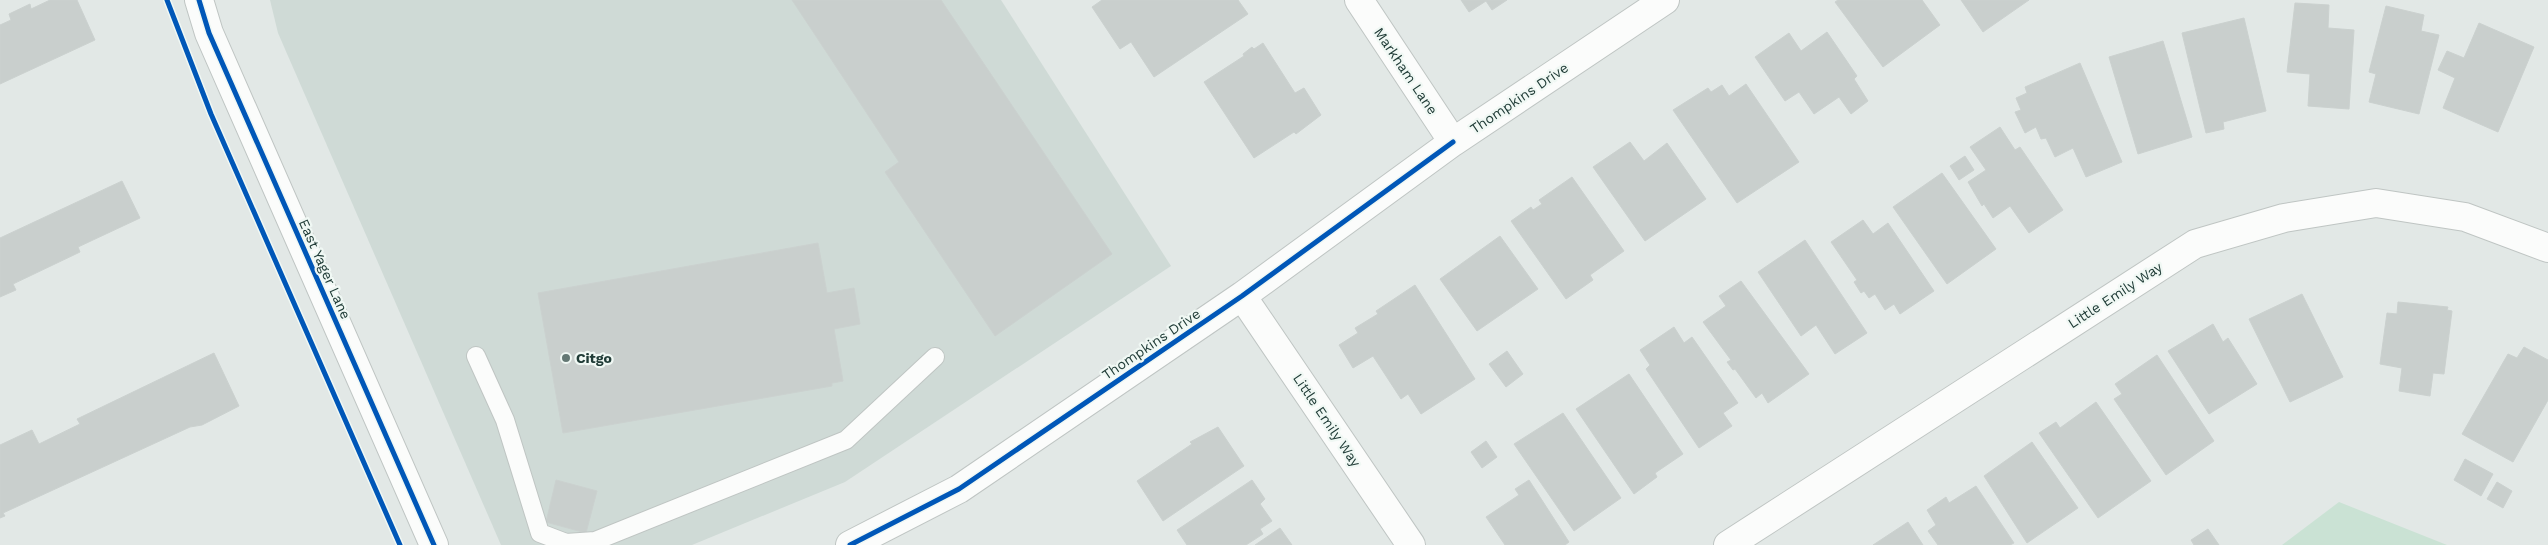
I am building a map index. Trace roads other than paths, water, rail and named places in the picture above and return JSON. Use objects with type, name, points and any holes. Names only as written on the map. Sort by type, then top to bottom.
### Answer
[{"type":"street","name":"East Yager Lane","points":[[199,0],[209,33],[434,545]]},
{"type":"street","name":"Markham Lane","points":[[1359,0],[1453,142]]},
{"type":"street","name":"Thompkins Drive","points":[[850,545],[959,489],[1242,296],[1453,142],[1665,0]]},
{"type":"street","name":"Little Emily Way","points":[[1728,545],[2195,244],[2284,218],[2376,203],[2464,217],[2548,248]]},
{"type":"street","name":"Little Emily Way","points":[[1242,296],[1411,545]]},
{"type":"lane","points":[[476,356],[505,420],[540,533],[566,543],[595,541],[846,440],[935,357]]},
{"type":"place","name":"Citgo","points":[[566,358]]}]
